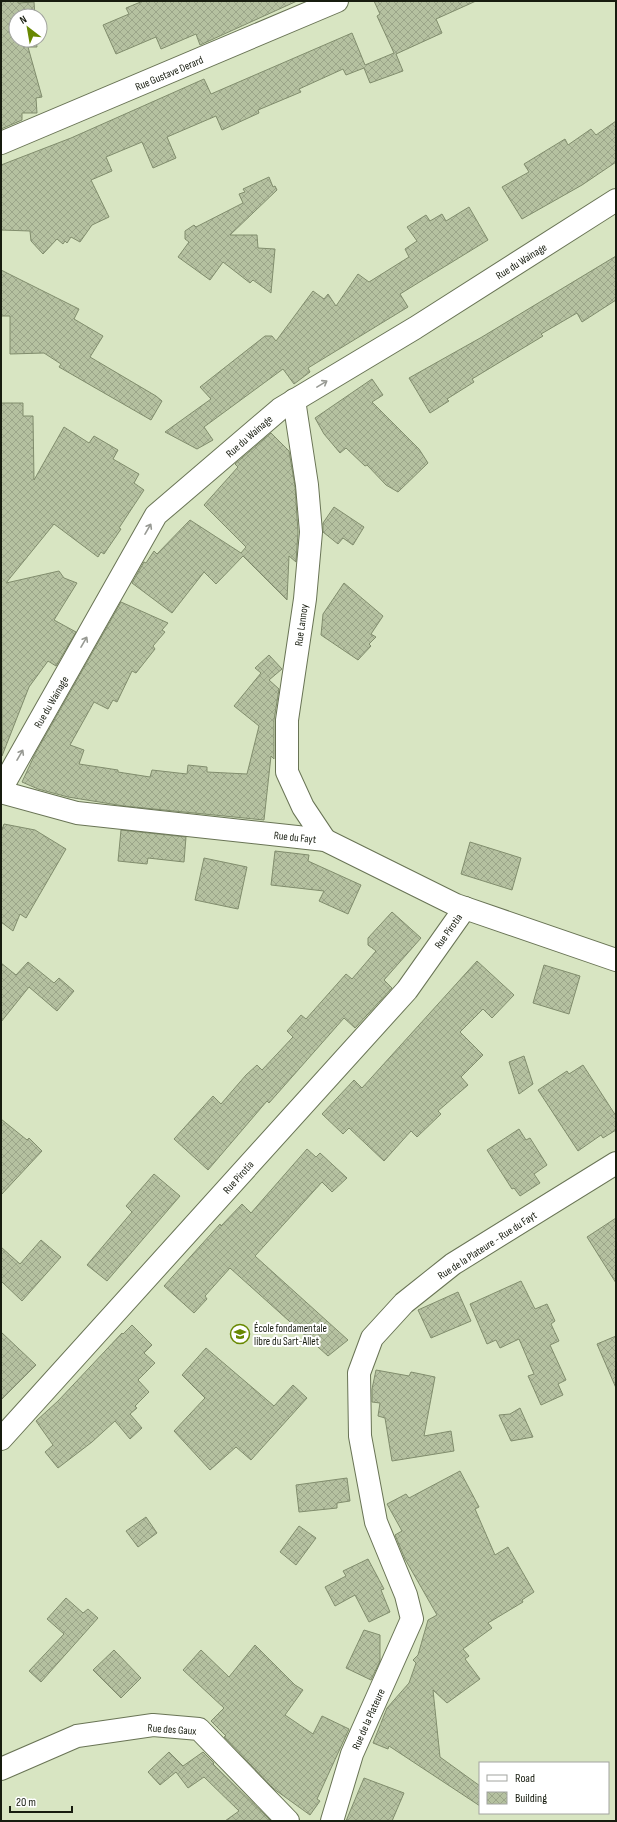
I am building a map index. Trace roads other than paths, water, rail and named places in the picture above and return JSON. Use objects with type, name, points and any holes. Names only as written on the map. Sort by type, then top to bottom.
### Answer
[{"type":"street","name":"Rue Gustave Derard","points":[[1,143],[337,1]]},
{"type":"street","name":"Rue du Wainage","points":[[1,789],[156,515],[280,409],[415,328],[616,200]]},
{"type":"street","name":"Rue Lannoy","points":[[294,400],[307,485],[311,532],[305,599],[287,720],[288,772],[303,807],[325,840]]},
{"type":"street","name":"Rue du Fayt","points":[[1,792],[78,813],[325,840],[465,908],[616,960]]},
{"type":"street","name":"Rue Pirotia","points":[[1,1439],[407,990],[465,908]]},
{"type":"street","name":"Rue de la Plateure - Rue du Fayt","points":[[412,1619],[406,1595],[376,1522],[360,1436],[358,1372],[372,1338],[404,1303],[453,1264],[616,1163]]},
{"type":"street","name":"Rue de la Plateure","points":[[332,1821],[352,1754],[412,1619]]},
{"type":"street","name":"Rue des Gaux","points":[[1,1769],[77,1736],[153,1725],[199,1729],[288,1821]]},
{"type":"place","name":"École fondamentale libre du Sart-Allet","points":[[240,1334]]}]
